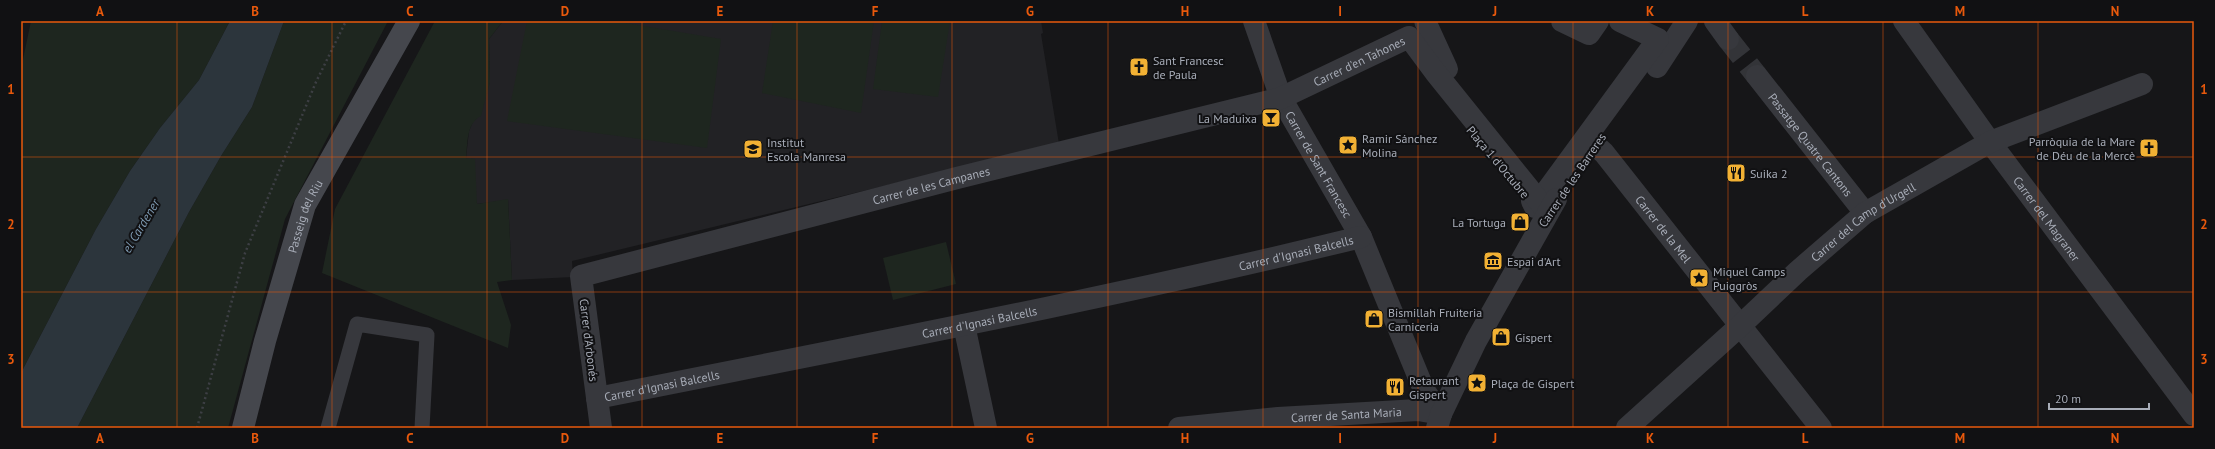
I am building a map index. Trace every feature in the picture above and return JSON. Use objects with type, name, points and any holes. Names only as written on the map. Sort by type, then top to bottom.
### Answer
[{"type":"street","name":"Passeig del Riu","points":[[243,428],[305,205],[409,21]]},
{"type":"street","name":"Carrer de Sant Francesc","points":[[1254,21],[1281,98],[1361,237],[1424,390],[1439,421]]},
{"type":"street","points":[[1425,21],[1447,69],[1435,72]]},
{"type":"street","points":[[1562,21],[1589,34],[1598,21]]},
{"type":"street","name":"Plaça 1 d'Octubre","points":[[1544,206],[1658,39],[1620,21]]},
{"type":"street","name":"Carrer de les Barreres","points":[[1439,421],[1476,341],[1544,206],[1657,66],[1687,21]]},
{"type":"street","points":[[1715,21],[1728,39]]},
{"type":"street","name":"Carrer del Magraner","points":[[1904,21],[1990,142],[2194,415]]},
{"type":"street","name":"Carrer d'en Tahones","points":[[1281,98],[1409,36],[1435,72],[1544,206]]},
{"type":"street","name":"Passatge Quatre Cantons","points":[[1757,76],[1865,213]]},
{"type":"street","name":"Carrer del Camp d'Urgell","points":[[1627,428],[1741,325],[1798,271],[1865,213],[1990,142],[2142,84]]},
{"type":"street","name":"Carrer de les Campanes","points":[[581,276],[957,178],[1281,98]]},
{"type":"street","name":"Carrer de la Mel","points":[[1594,144],[1604,153],[1821,428]]},
{"type":"street","name":"Carrer d'Ignasi Balcells","points":[[596,398],[964,325],[1240,266],[1361,237]]},
{"type":"street","name":"Carrer d'Arbonés","points":[[581,276],[601,428]]},
{"type":"street","points":[[964,325],[986,428]]},
{"type":"street","name":"Carrer de Santa Maria","points":[[1179,428],[1278,418],[1410,410],[1439,421]]},
{"type":"lane","points":[[328,428],[357,324],[427,335],[422,428]]},
{"type":"path","points":[[198,428],[245,253],[316,82],[346,21]]},
{"type":"shaded area","points":[[31,21],[230,21],[199,80],[160,128],[130,171],[96,229],[21,373],[21,69]]},
{"type":"shaded area","points":[[284,21],[388,21],[285,219],[228,428],[77,428],[189,212],[221,156],[252,107]]},
{"type":"shaded area","points":[[435,21],[503,21],[489,39],[490,82],[481,116],[476,119],[470,129],[466,158],[475,159],[477,204],[508,199],[512,280],[497,282],[511,325],[508,348],[322,273],[335,209]]},
{"type":"shaded area","name":"Institut Escola Manresa","points":[[503,21],[1041,21],[1043,33],[1041,34],[1059,144],[572,261],[573,277],[512,280],[508,200],[477,204],[466,158],[469,131],[490,82],[489,39]]},
{"type":"shaded area","points":[[527,21],[614,21],[721,39],[707,148],[507,121]]},
{"type":"shaded area","points":[[773,21],[874,21],[861,113],[762,93]]},
{"type":"shaded area","points":[[882,21],[950,21],[938,97],[873,89]]},
{"type":"shaded area","points":[[946,242],[956,284],[893,300],[883,258]]},
{"type":"water","name":"el Cardener","points":[[230,21],[284,21],[252,107],[221,156],[189,212],[77,428],[21,428],[21,373],[96,229],[130,171],[160,128],[199,80]]},
{"type":"tunnel","points":[[1728,39],[1757,76]]},
{"type":"place","name":"Sant Francesc de Paula","points":[[1139,67]]},
{"type":"place","name":"La Maduixa","points":[[1271,118]]},
{"type":"place","name":"Ramir Sánchez Molina","points":[[1348,145]]},
{"type":"place","name":"Parròquia de la Mare de Déu de la Mercè","points":[[2149,148]]},
{"type":"place","name":"Institut Escola Manresa","points":[[753,149]]},
{"type":"place","name":"Suika 2","points":[[1736,173]]},
{"type":"place","name":"La Tortuga","points":[[1520,222]]},
{"type":"place","name":"Espai d'Art","points":[[1493,261]]},
{"type":"place","name":"Miquel Camps Puiggròs","points":[[1699,278]]},
{"type":"place","name":"Bismillah Fruiteria Carniceria","points":[[1374,319]]},
{"type":"place","name":"Gispert","points":[[1501,337]]},
{"type":"place","name":"Plaça de Gispert","points":[[1477,383]]},
{"type":"place","name":"Retaurant Gispert","points":[[1395,387]]}]
